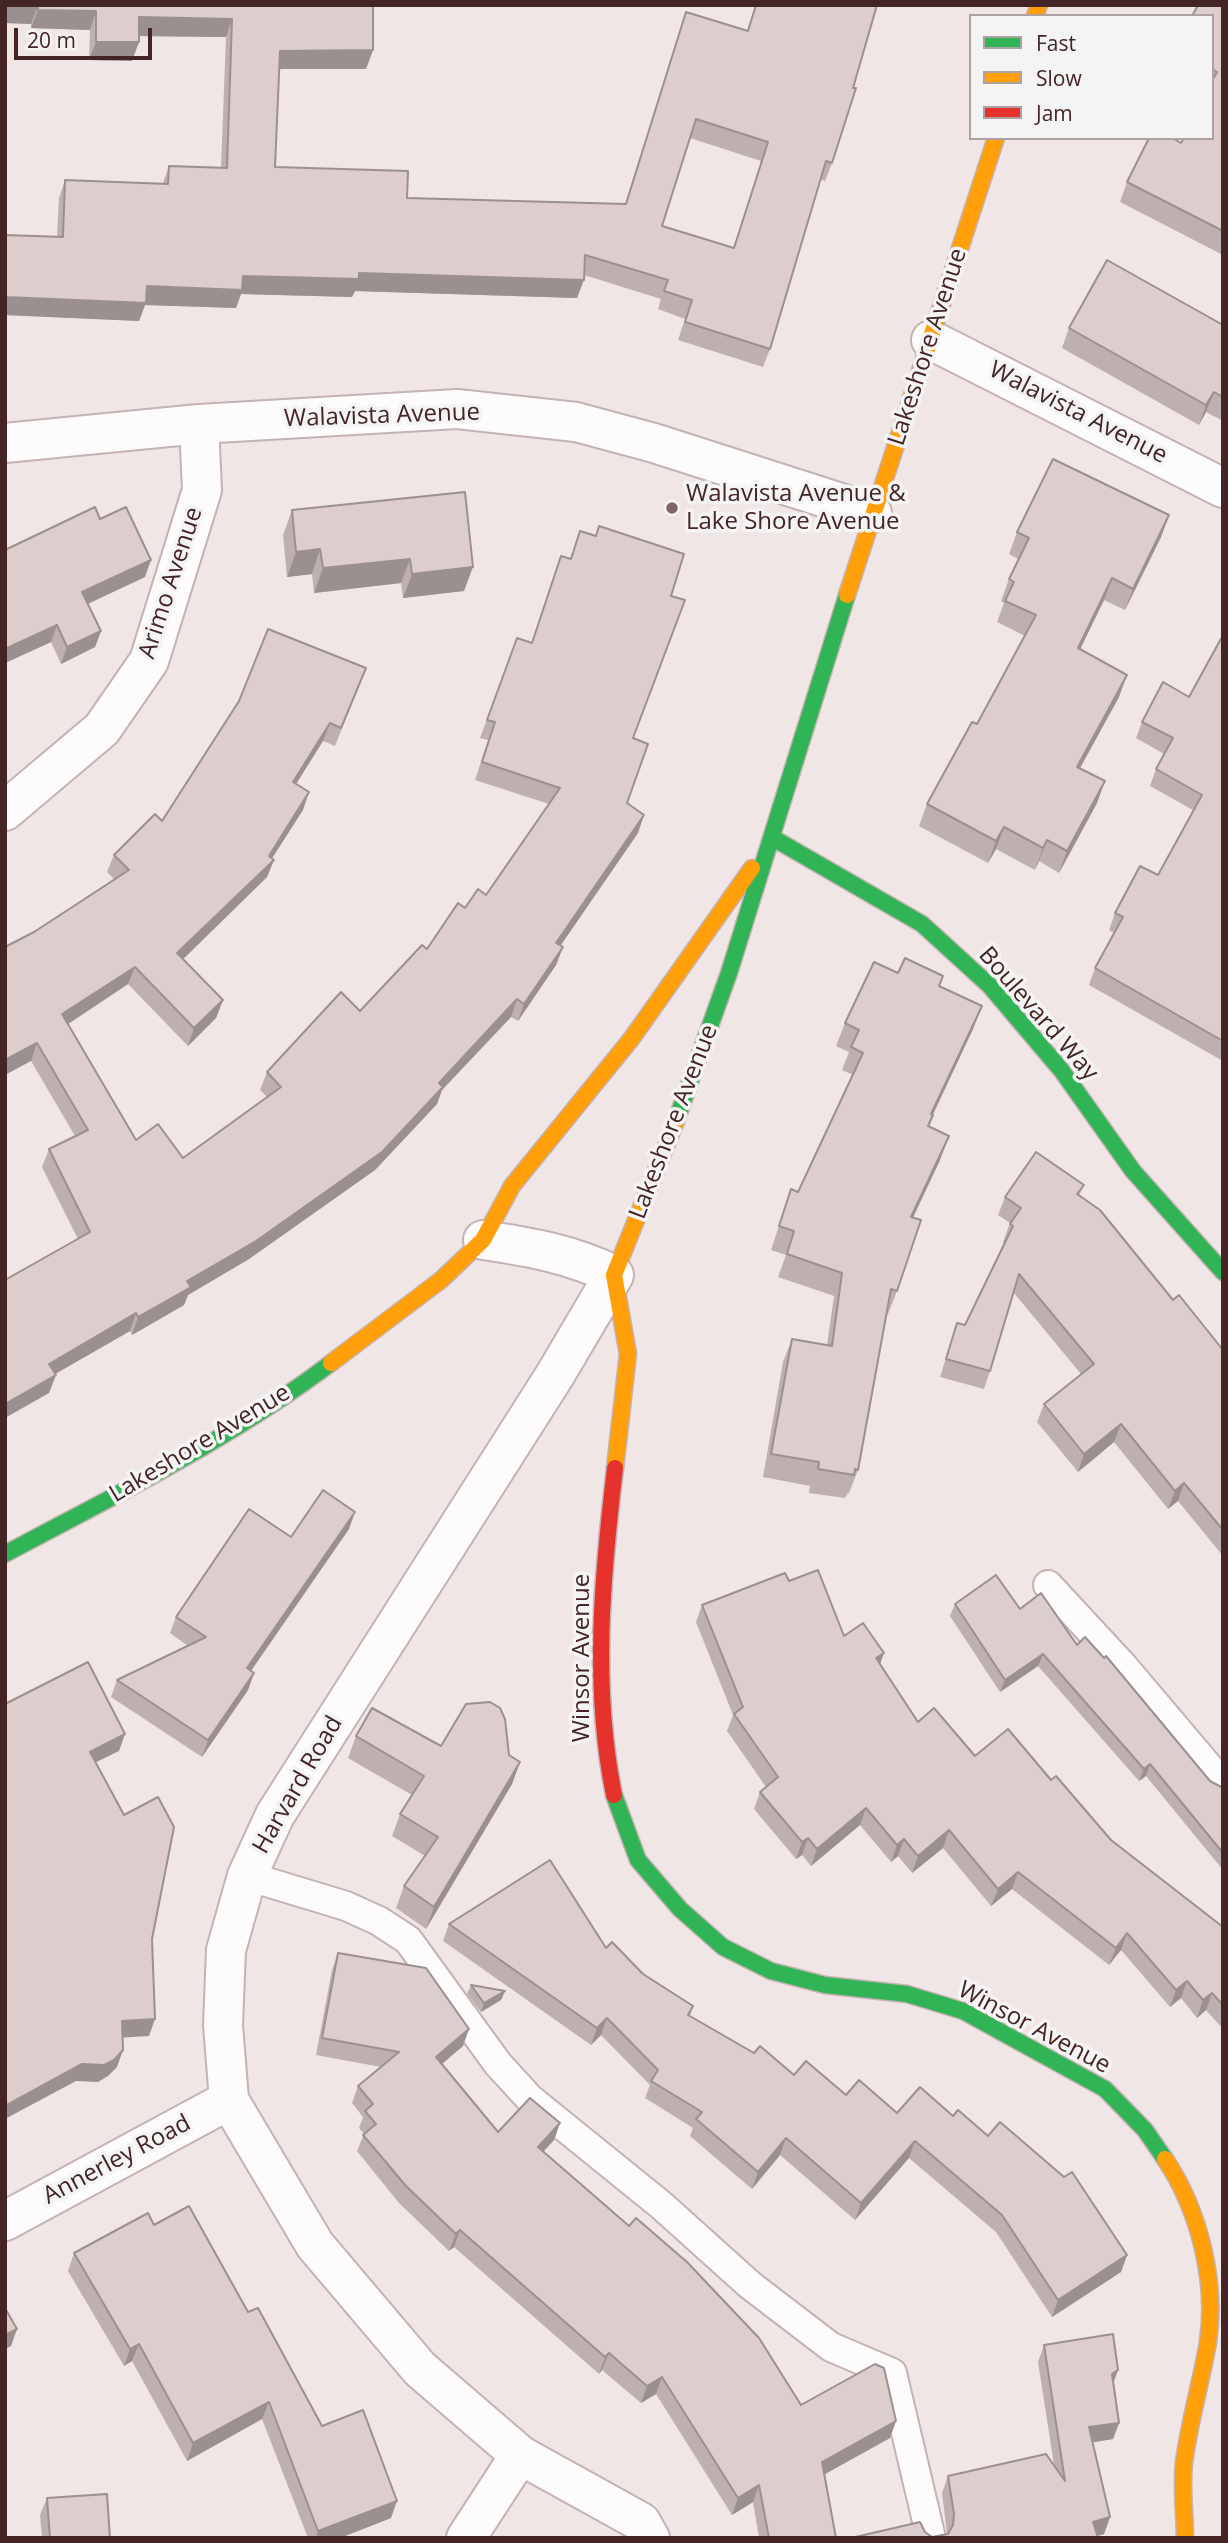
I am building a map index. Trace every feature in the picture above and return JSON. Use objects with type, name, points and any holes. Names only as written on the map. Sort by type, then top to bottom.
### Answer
[{"type":"street","name":"Lakeshore Avenue","points":[[614,1275],[693,1082],[773,838],[872,513],[995,140]]},
{"type":"street","name":"Walavista Avenue","points":[[931,340],[1223,488]]},
{"type":"street","name":"Walavista Avenue","points":[[5,443],[199,424],[457,409],[576,422],[654,443],[872,513]]},
{"type":"street","name":"Arimo Avenue","points":[[5,811],[103,729],[149,660],[202,490],[199,424]]},
{"type":"street","name":"Lakeshore Avenue","points":[[5,1554],[149,1477],[321,1371],[441,1280],[483,1240],[512,1186],[632,1038],[773,838]]},
{"type":"street","name":"Boulevard Way","points":[[773,838],[922,924],[990,986],[1062,1071],[1133,1171],[1223,1272]]},
{"type":"street","points":[[483,1240],[537,1247],[579,1258],[614,1275]]},
{"type":"street","name":"Harvard Road","points":[[614,1275],[555,1375],[275,1815],[247,1876],[226,1950],[223,2025],[229,2100],[314,2245],[420,2370],[520,2455],[642,2522],[650,2538]]},
{"type":"street","name":"Winsor Avenue","points":[[614,1275],[628,1354],[604,1563],[602,1673],[608,1761],[617,1808],[638,1860],[680,1909],[723,1947],[771,1971],[825,1985],[907,1994],[963,2011],[1105,2089],[1145,2130],[1179,2181],[1199,2238],[1211,2291],[1208,2340],[1184,2465],[1185,2538]]},
{"type":"street","name":"Annerley Road","points":[[5,2221],[229,2100]]},
{"type":"street","points":[[466,2538],[520,2455]]},
{"type":"lane","points":[[1048,1585],[1124,1667],[1223,1784]]},
{"type":"lane","points":[[247,1876],[346,1906],[379,1921],[408,1940],[498,2064],[530,2099],[661,2205],[750,2286],[831,2347],[891,2373],[930,2538]]},
{"type":"building","points":[[18,5],[373,5],[373,50],[280,51],[275,167],[408,171],[407,198],[626,204],[686,12],[748,31],[756,5],[877,5],[853,88],[856,88],[832,163],[826,161],[770,349],[685,322],[692,300],[664,291],[668,280],[585,255],[584,280],[359,273],[359,279],[243,276],[242,290],[147,286],[146,303],[5,297],[5,235],[63,237],[65,180],[168,184],[169,166],[227,168],[232,19],[139,17],[139,42],[96,42],[96,11],[38,10],[38,6]],"holes":[[[696,119],[768,142],[734,248],[662,226]]]},
{"type":"building","points":[[1198,5],[1223,5],[1223,231],[1127,182],[1148,140],[1176,140],[1181,143],[1183,140],[1214,140],[1214,77],[1217,72],[1214,70],[1214,14],[1193,14]]},
{"type":"building","points":[[1107,260],[1223,325],[1223,397],[1214,392],[1206,405],[1069,328]]},
{"type":"building","points":[[1053,459],[1169,515],[1133,589],[1112,578],[1078,648],[1127,675],[1077,767],[1105,781],[1067,851],[1047,840],[1043,848],[1004,827],[996,841],[927,804],[972,722],[977,724],[1036,615],[1005,601],[1014,582],[1009,579],[1029,538],[1017,532]]},
{"type":"building","points":[[465,492],[473,567],[412,574],[410,559],[323,568],[320,549],[296,552],[292,510]]},
{"type":"building","points":[[95,507],[100,519],[126,507],[151,560],[82,592],[101,631],[67,647],[57,625],[5,649],[5,550]]},
{"type":"building","points":[[599,526],[684,554],[671,596],[685,600],[633,738],[648,744],[627,803],[644,815],[556,943],[563,947],[524,1004],[517,999],[439,1083],[443,1087],[382,1152],[256,1241],[187,1281],[191,1287],[138,1317],[136,1313],[49,1364],[56,1375],[5,1404],[5,1280],[90,1232],[49,1149],[88,1130],[37,1043],[5,1060],[5,947],[34,932],[129,870],[114,855],[155,814],[162,821],[239,701],[268,629],[366,668],[341,728],[330,723],[293,782],[309,792],[269,856],[274,860],[177,953],[223,1000],[194,1028],[135,967],[62,1014],[136,1140],[158,1124],[183,1158],[281,1087],[267,1072],[341,992],[360,1011],[422,945],[427,949],[458,903],[465,908],[478,889],[486,895],[560,788],[482,762],[495,722],[487,720],[517,638],[532,643],[561,556],[571,559],[580,531],[596,536]]},
{"type":"building","points":[[1223,635],[1223,1041],[1095,968],[1123,917],[1115,913],[1140,866],[1158,875],[1202,795],[1156,769],[1173,738],[1142,722],[1163,682],[1189,697]]},
{"type":"building","points":[[905,958],[943,976],[939,986],[982,1006],[931,1114],[933,1115],[928,1126],[949,1136],[911,1217],[921,1220],[897,1291],[891,1289],[858,1470],[855,1469],[854,1475],[818,1469],[819,1462],[771,1454],[792,1339],[832,1346],[842,1273],[787,1254],[794,1231],[779,1226],[791,1189],[798,1192],[863,1053],[851,1047],[859,1030],[845,1023],[874,962],[898,973]]},
{"type":"building","points":[[1036,1152],[1084,1185],[1077,1194],[1100,1210],[1173,1300],[1179,1295],[1223,1350],[1223,1530],[1184,1483],[1175,1491],[1121,1424],[1084,1454],[1044,1404],[1094,1364],[1019,1274],[990,1371],[946,1359],[957,1323],[965,1325],[1013,1226],[1010,1224],[1021,1208],[1005,1197]]},
{"type":"building","points":[[323,1490],[355,1512],[247,1668],[254,1673],[208,1740],[117,1680],[206,1637],[176,1617],[249,1509],[291,1537]]},
{"type":"building","points":[[818,1570],[844,1636],[863,1623],[884,1653],[876,1658],[918,1722],[934,1708],[975,1756],[1008,1729],[1051,1780],[1056,1776],[1111,1840],[1223,1927],[1223,2005],[1212,1993],[1203,2000],[1187,1981],[1176,1990],[1127,1933],[1116,1948],[1018,1872],[998,1889],[949,1830],[918,1856],[904,1839],[897,1845],[866,1808],[817,1849],[808,1838],[802,1842],[760,1792],[778,1777],[734,1714],[743,1707],[702,1605],[785,1573],[789,1581]]},
{"type":"building","points":[[996,1575],[1020,1609],[1041,1593],[1077,1645],[1085,1637],[1104,1658],[1106,1656],[1210,1781],[1223,1788],[1223,1853],[1150,1764],[1144,1769],[1043,1654],[1005,1680],[955,1604]]},
{"type":"building","points":[[88,1662],[125,1734],[90,1752],[124,1815],[158,1797],[174,1827],[152,1939],[155,2019],[122,2021],[123,2050],[114,2060],[104,2065],[82,2064],[5,2106],[5,1704]]},
{"type":"building","points":[[490,1702],[500,1708],[505,1719],[509,1755],[520,1762],[434,1907],[404,1886],[438,1837],[400,1814],[424,1776],[356,1736],[372,1708],[441,1746],[466,1704]]},
{"type":"building","points":[[550,1860],[606,1948],[612,1942],[643,1974],[693,2006],[688,2015],[754,2053],[760,2046],[794,2075],[806,2061],[846,2095],[859,2080],[897,2113],[920,2087],[953,2116],[958,2110],[988,2136],[1000,2122],[1064,2177],[1072,2172],[1127,2255],[1058,2300],[1002,2215],[915,2141],[861,2203],[786,2138],[758,2172],[696,2119],[702,2112],[651,2081],[658,2070],[607,2018],[597,2028],[449,1924]]},
{"type":"building","points":[[338,1953],[426,1968],[469,2029],[436,2057],[498,2132],[530,2098],[560,2123],[538,2147],[629,2226],[636,2218],[687,2262],[759,2338],[801,2405],[875,2364],[884,2368],[896,2421],[822,2462],[836,2538],[769,2538],[759,2485],[738,2498],[662,2377],[647,2386],[609,2353],[605,2357],[460,2230],[456,2234],[406,2186],[363,2135],[376,2124],[365,2111],[373,2104],[358,2086],[399,2052],[322,2038]]},
{"type":"building","points":[[471,1985],[505,1991],[484,2003]]},
{"type":"building","points":[[189,2206],[248,2312],[258,2308],[322,2426],[363,2410],[397,2501],[318,2531],[269,2402],[193,2443],[139,2344],[130,2349],[74,2253],[148,2213],[154,2225]]},
{"type":"building","points":[[5,2308],[17,2329],[5,2335]]},
{"type":"building","points":[[1113,2334],[1118,2370],[1112,2374],[1119,2423],[1089,2427],[1110,2517],[1093,2522],[1098,2538],[851,2538],[920,2522],[925,2532],[932,2537],[948,2534],[953,2525],[954,2514],[948,2476],[1046,2454],[1065,2481],[1044,2345]]},
{"type":"building","points":[[107,2494],[110,2538],[50,2538],[47,2498]]},
{"type":"traffic: fast","points":[[676,1121],[729,973],[847,595]]},
{"type":"traffic: fast","points":[[773,838],[922,924],[990,986],[1062,1071],[1133,1171],[1223,1272]]},
{"type":"traffic: fast","points":[[5,1554],[213,1441],[293,1391],[331,1363]]},
{"type":"traffic: fast","points":[[614,1795],[638,1860],[680,1909],[723,1947],[771,1971],[825,1985],[907,1994],[963,2011],[1105,2089],[1145,2130],[1165,2159]]},
{"type":"traffic: slow","points":[[1036,14],[1039,5]]},
{"type":"traffic: slow","points":[[847,595],[995,140]]},
{"type":"traffic: slow","points":[[331,1363],[441,1280],[483,1240],[512,1186],[632,1038],[752,868]]},
{"type":"traffic: slow","points":[[615,1468],[628,1354],[614,1275],[676,1121]]},
{"type":"traffic: slow","points":[[1165,2159],[1196,2223],[1203,2247],[1210,2295],[1208,2342],[1184,2463],[1185,2538]]},
{"type":"traffic: jam","points":[[614,1795],[603,1714],[601,1632],[615,1468]]},
{"type":"place","name":"Walavista Avenue & Lake Shore Avenue","points":[[672,508]]}]
